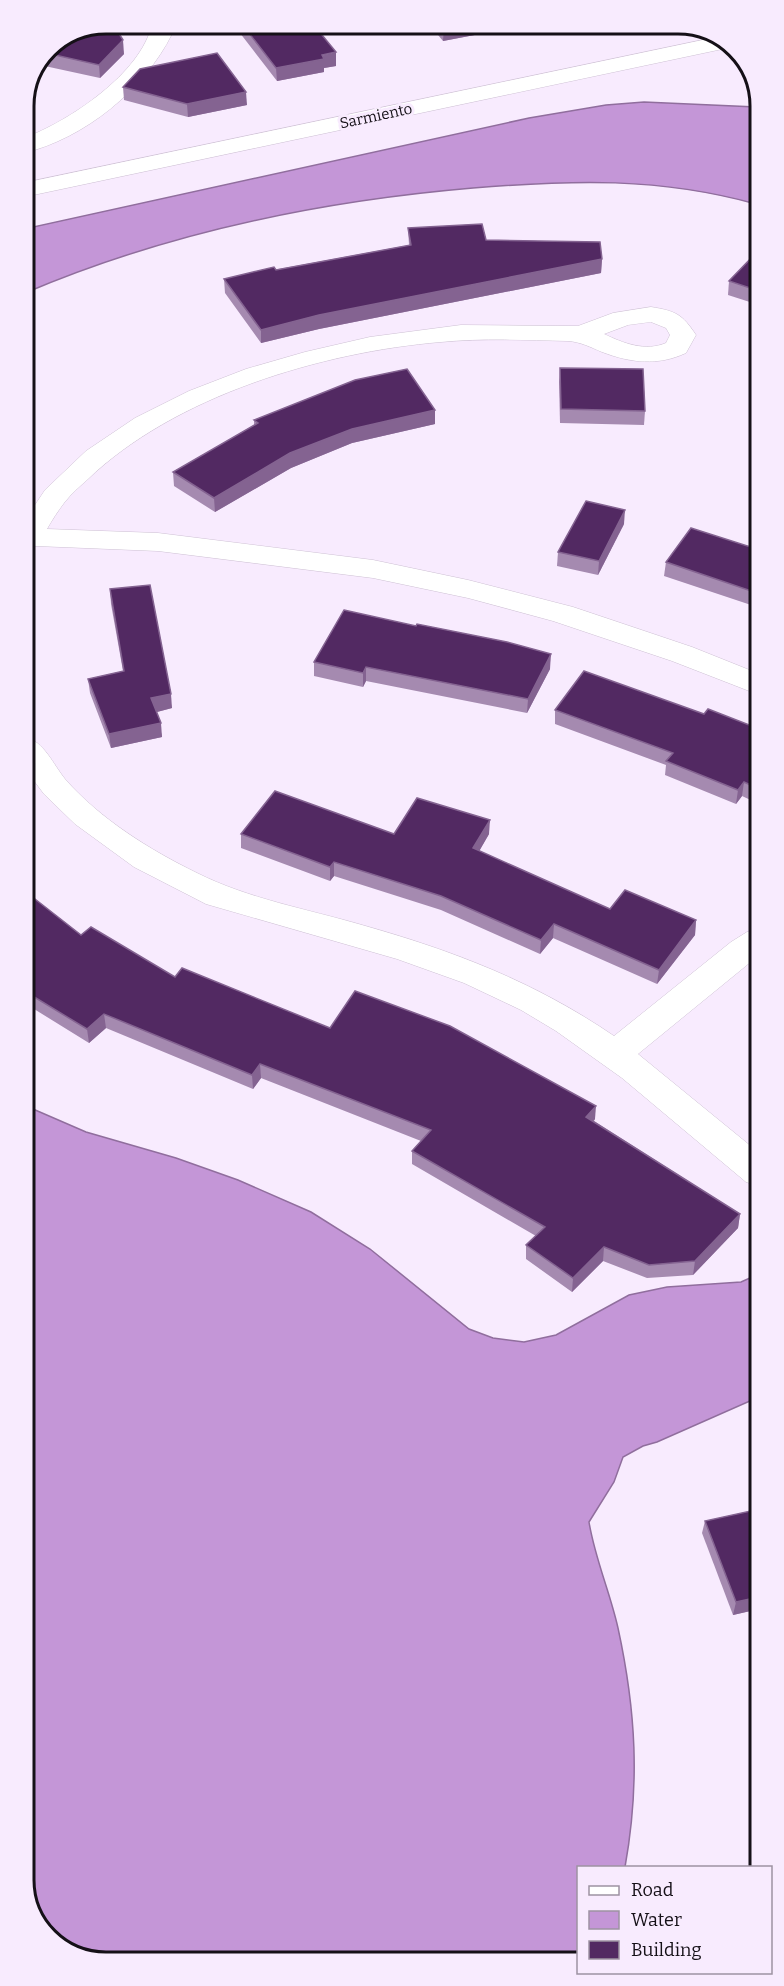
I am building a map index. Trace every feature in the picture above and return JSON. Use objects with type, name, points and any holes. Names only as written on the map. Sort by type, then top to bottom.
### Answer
[{"type":"street","points":[[35,141],[65,129],[91,112],[142,63],[156,44],[160,34]]},
{"type":"street","name":"Sarmiento","points":[[35,188],[714,44]]},
{"type":"street","points":[[35,525],[55,496],[85,464],[136,429],[186,403],[262,372],[326,353],[424,336],[489,332],[582,334]]},
{"type":"street","points":[[35,538],[158,542],[384,571],[468,589],[563,614],[682,654],[750,681]]},
{"type":"street","points":[[35,759],[57,789],[103,830],[160,866],[204,890],[257,910],[376,940],[438,961],[489,981],[540,1006],[615,1054],[750,1165]]},
{"type":"street","points":[[615,1054],[750,945]]},
{"type":"water","points":[[644,102],[750,107],[750,202],[685,189],[580,182],[473,188],[358,201],[244,223],[188,237],[133,253],[35,289],[35,227],[529,118],[606,105]]},
{"type":"water","points":[[34,1110],[86,1132],[176,1158],[238,1180],[311,1212],[370,1249],[469,1329],[493,1338],[524,1342],[556,1335],[629,1295],[667,1287],[741,1282],[750,1278],[750,1401],[643,1446],[623,1457],[614,1482],[589,1522],[615,1615],[629,1689],[634,1748],[630,1836],[625,1866],[577,1866],[577,1952],[101,1951],[79,1946],[55,1931],[38,1903],[34,1880]]},
{"type":"building","points":[[119,34],[123,40],[99,65],[56,55],[70,44],[83,38]]},
{"type":"building","points":[[250,34],[322,34],[336,52],[322,55],[324,59],[276,68]]},
{"type":"building","points":[[217,53],[246,92],[187,104],[123,87],[140,69]]},
{"type":"building","points":[[482,224],[486,240],[600,242],[602,259],[319,315],[261,330],[224,279],[274,267],[276,270],[411,245],[408,228]]},
{"type":"building","points":[[750,259],[750,288],[729,281]]},
{"type":"building","points":[[560,368],[643,369],[645,411],[561,409]]},
{"type":"building","points":[[407,369],[435,410],[352,429],[290,453],[214,498],[173,472],[258,423],[254,420],[355,380]]},
{"type":"building","points":[[586,501],[625,510],[599,561],[558,552]]},
{"type":"building","points":[[691,528],[750,547],[750,591],[666,562]]},
{"type":"building","points":[[150,585],[171,694],[151,698],[161,723],[109,734],[88,679],[124,671],[110,589]]},
{"type":"building","points":[[344,610],[416,626],[417,624],[507,642],[551,654],[528,699],[366,667],[363,673],[314,662]]},
{"type":"building","points":[[584,671],[704,714],[708,709],[750,725],[750,785],[744,782],[738,790],[666,761],[673,753],[555,710]]},
{"type":"building","points":[[275,791],[394,834],[417,798],[490,820],[473,848],[610,909],[625,890],[696,920],[659,970],[554,924],[541,940],[441,896],[334,862],[330,867],[241,834]]},
{"type":"building","points":[[35,899],[81,935],[91,927],[175,977],[182,968],[330,1028],[355,991],[450,1026],[596,1106],[586,1117],[740,1214],[695,1261],[649,1265],[604,1247],[573,1278],[526,1245],[545,1227],[412,1151],[431,1130],[260,1064],[252,1075],[104,1014],[87,1029],[34,997]]},
{"type":"building","points":[[750,1511],[750,1599],[736,1602],[705,1521]]}]
